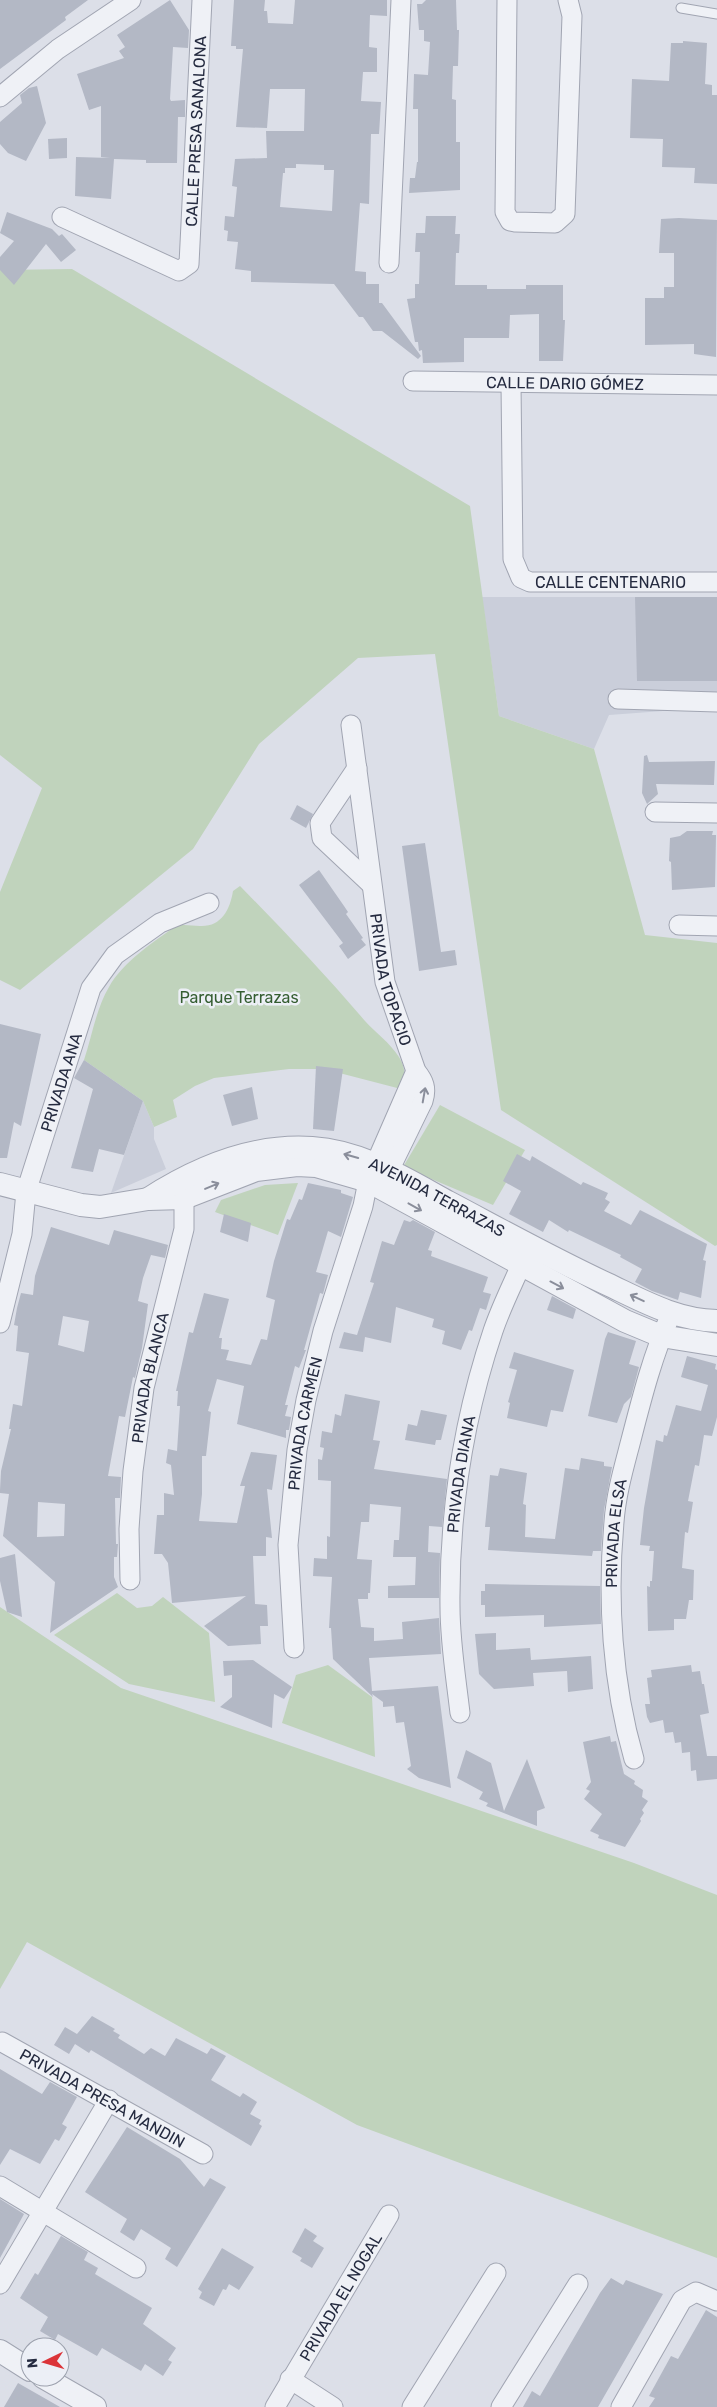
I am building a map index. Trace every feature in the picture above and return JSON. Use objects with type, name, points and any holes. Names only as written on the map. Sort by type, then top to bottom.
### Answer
[{"type":"street","points":[[0,97],[58,48],[131,0]]},
{"type":"street","name":"CALLE PRESA SANALONA","points":[[62,217],[179,271],[190,264],[202,0]]},
{"type":"street","points":[[389,263],[401,0]]},
{"type":"street","points":[[507,0],[505,212],[510,221],[547,222],[556,222],[565,214],[572,16],[568,0]]},
{"type":"street","name":"CALLE DARIO GÓMEZ","points":[[413,381],[511,384],[717,385]]},
{"type":"street","name":"CALLE CENTENARIO","points":[[511,384],[513,560],[521,578],[530,582],[717,582]]},
{"type":"street","points":[[618,698],[717,702]]},
{"type":"street","name":"PRIVADA TOPACIO","points":[[351,725],[385,982],[416,1071],[407,1116],[378,1176]]},
{"type":"street","points":[[357,768],[320,823],[320,831],[326,842],[372,884]]},
{"type":"street","points":[[655,812],[717,813]]},
{"type":"street","name":"PRIVADA ANA","points":[[0,1323],[22,1234],[26,1192],[88,997],[100,973],[115,955],[160,923],[209,903]]},
{"type":"street","points":[[679,925],[717,926]]},
{"type":"street","name":"AVENIDA TERRAZAS","points":[[0,1184],[81,1205],[100,1207],[148,1198],[256,1170],[297,1165],[316,1166],[378,1176],[530,1245],[671,1314],[696,1320],[717,1321]]},
{"type":"street","name":"AVENIDA TERRAZAS","points":[[378,1176],[521,1266],[626,1321],[661,1336],[717,1345]]},
{"type":"street","name":"PRIVADA CARMEN","points":[[294,1648],[288,1545],[297,1450],[306,1400],[323,1330],[363,1206],[378,1176]]},
{"type":"street","name":"PRIVADA BLANCA","points":[[130,1580],[128,1529],[132,1471],[143,1398],[184,1229],[181,1188]]},
{"type":"street","name":"PRIVADA DIANA","points":[[460,1713],[450,1608],[452,1529],[460,1460],[473,1400],[493,1330],[530,1245]]},
{"type":"street","name":"PRIVADA ELSA","points":[[634,1758],[625,1729],[620,1695],[612,1608],[611,1563],[614,1519],[623,1472],[641,1401],[661,1336],[671,1314]]},
{"type":"street","name":"PRIVADA PRESA MANDIN","points":[[2,2042],[203,2154]]},
{"type":"street","points":[[0,2284],[109,2100]]},
{"type":"street","points":[[0,2186],[136,2268]]},
{"type":"street","name":"PRIVADA EL NOGAL","points":[[275,2407],[389,2216]]},
{"type":"street","points":[[412,2407],[496,2273]]},
{"type":"street","points":[[502,2407],[578,2284]]},
{"type":"street","points":[[621,2407],[682,2300],[696,2292],[717,2301]]},
{"type":"street","points":[[3,2359],[20,2366]]},
{"type":"street","name":"PRIVADA EL NOGAL","points":[[290,2379],[333,2407]]},
{"type":"street","points":[[60,2387],[95,2407]]},
{"type":"lane","points":[[681,8],[717,14]]},
{"type":"shaded area","points":[[482,597],[717,597],[717,707],[609,715],[594,749],[499,716]]},
{"type":"shaded area","points":[[143,1101],[154,1127],[154,1139],[166,1169],[111,1193]]},
{"type":"green space","points":[[72,269],[470,506],[499,716],[594,749],[645,935],[717,943],[717,1245],[715,1246],[501,1110],[435,654],[358,658],[259,744],[193,849],[20,990],[0,980],[0,892],[42,788],[0,755],[0,270]]},
{"type":"green space","name":"Parque Terrazas","points":[[240,886],[304,952],[395,1052],[404,1068],[404,1081],[401,1089],[324,1069],[289,1069],[214,1078],[195,1086],[173,1100],[177,1117],[154,1127],[143,1101],[84,1060],[101,1004],[109,987],[122,969],[139,953],[176,926],[207,926],[214,924],[227,911],[233,891]]},
{"type":"green space","points":[[440,1105],[525,1150],[493,1205],[403,1167]]},
{"type":"green space","points":[[298,1183],[278,1235],[215,1212],[221,1200],[265,1185]]},
{"type":"green space","points":[[117,1593],[137,1608],[152,1606],[163,1597],[209,1633],[215,1702],[129,1684],[54,1635]]},
{"type":"green space","points":[[0,1607],[121,1688],[634,1863],[717,1895],[717,2258],[357,2125],[27,1942],[0,1989]]},
{"type":"green space","points":[[328,1665],[372,1697],[375,1757],[282,1723],[296,1675]]},
{"type":"building","points":[[0,0],[88,0],[65,17],[66,20],[0,69]]},
{"type":"building","points":[[170,0],[189,30],[188,48],[173,47],[170,99],[171,101],[185,100],[185,117],[178,117],[177,163],[146,163],[146,160],[114,159],[111,199],[75,196],[76,157],[110,158],[101,157],[101,106],[89,110],[77,74],[124,58],[119,51],[125,47],[117,35]]},
{"type":"building","points":[[234,0],[265,0],[264,11],[267,11],[268,23],[293,24],[295,0],[387,0],[387,16],[370,15],[369,47],[377,48],[377,72],[363,72],[361,101],[381,102],[379,134],[371,134],[369,204],[360,203],[355,271],[366,272],[366,284],[379,284],[379,303],[382,303],[421,356],[418,359],[382,331],[373,331],[363,317],[359,317],[334,284],[251,282],[251,271],[235,269],[238,242],[227,241],[228,231],[224,230],[225,216],[234,217],[237,187],[232,186],[235,159],[267,158],[266,131],[304,131],[305,89],[270,89],[267,128],[236,127],[243,49],[236,49],[236,46],[231,46]],"holes":[[[296,164],[324,165],[324,170],[334,170],[332,211],[280,207],[285,168],[296,168]]]},
{"type":"building","points":[[426,0],[456,0],[457,30],[459,30],[458,66],[453,66],[452,99],[456,100],[456,142],[460,142],[460,190],[409,193],[410,178],[415,178],[418,162],[418,109],[413,109],[414,74],[428,75],[430,42],[424,41],[424,30],[419,30],[417,4],[422,4]]},
{"type":"building","points":[[683,41],[707,43],[705,84],[712,85],[712,95],[717,95],[717,184],[694,183],[695,168],[662,167],[663,139],[630,138],[632,79],[669,81],[671,43],[683,43]]},
{"type":"building","points":[[37,86],[46,123],[26,161],[8,153],[0,144],[0,122],[22,103],[20,95],[29,88]]},
{"type":"building","points":[[67,138],[67,158],[49,159],[48,139]]},
{"type":"building","points":[[7,212],[52,229],[59,236],[62,234],[76,250],[61,262],[46,244],[14,285],[0,270],[0,257],[14,241],[0,233]]},
{"type":"building","points":[[426,216],[456,216],[455,234],[460,234],[459,253],[456,253],[455,285],[487,285],[487,289],[526,289],[526,285],[563,285],[563,320],[565,320],[563,361],[539,361],[539,314],[510,315],[509,338],[464,338],[464,362],[423,363],[422,350],[419,351],[418,342],[415,342],[407,299],[415,298],[415,284],[419,284],[420,252],[415,252],[416,233],[425,233]]},
{"type":"building","points":[[661,219],[717,220],[716,357],[694,354],[694,344],[645,345],[645,298],[664,298],[664,287],[674,287],[674,253],[659,253]]},
{"type":"building","points":[[635,597],[717,597],[717,681],[637,681]]},
{"type":"building","points":[[647,755],[649,762],[715,761],[714,785],[656,784],[658,794],[647,804],[642,793],[644,756]]},
{"type":"building","points":[[297,805],[313,814],[306,828],[290,819]]},
{"type":"building","points":[[687,831],[713,831],[712,835],[716,835],[715,887],[672,890],[671,862],[669,861],[670,838],[680,836]]},
{"type":"building","points":[[425,843],[441,952],[455,950],[457,965],[419,971],[402,846]]},
{"type":"building","points":[[319,870],[348,912],[346,914],[366,945],[348,959],[339,946],[343,943],[299,885]]},
{"type":"building","points":[[0,1024],[41,1034],[21,1126],[14,1122],[7,1158],[0,1158]]},
{"type":"building","points":[[84,1060],[143,1101],[124,1155],[99,1149],[93,1172],[71,1168],[93,1089],[74,1078]]},
{"type":"building","points":[[316,1066],[343,1069],[334,1131],[313,1129]]},
{"type":"building","points":[[252,1087],[258,1119],[232,1126],[223,1095]]},
{"type":"building","points":[[517,1154],[530,1161],[532,1156],[581,1185],[583,1182],[608,1193],[605,1199],[610,1202],[604,1211],[631,1225],[640,1210],[707,1244],[703,1260],[706,1261],[701,1298],[680,1292],[678,1300],[652,1291],[635,1282],[642,1269],[620,1257],[621,1255],[569,1230],[568,1232],[549,1220],[543,1232],[509,1214],[521,1191],[503,1181]]},
{"type":"building","points":[[308,1183],[341,1190],[341,1193],[353,1197],[341,1237],[328,1231],[316,1272],[328,1275],[323,1294],[320,1293],[304,1350],[306,1350],[299,1368],[295,1366],[285,1405],[288,1405],[285,1416],[291,1417],[289,1430],[286,1430],[286,1438],[237,1424],[244,1386],[217,1379],[208,1411],[211,1412],[206,1456],[202,1456],[202,1494],[199,1521],[237,1523],[245,1486],[240,1486],[251,1452],[277,1455],[272,1490],[267,1489],[272,1538],[266,1537],[266,1556],[253,1556],[255,1604],[267,1605],[268,1626],[260,1626],[261,1644],[228,1646],[204,1626],[246,1596],[172,1603],[168,1563],[162,1554],[154,1554],[157,1515],[164,1515],[164,1493],[174,1495],[171,1465],[166,1463],[168,1449],[177,1451],[180,1406],[177,1406],[178,1391],[176,1391],[189,1332],[193,1333],[204,1293],[229,1299],[219,1338],[222,1338],[221,1349],[229,1350],[226,1360],[251,1365],[261,1339],[267,1340],[275,1300],[266,1297],[274,1261],[287,1219],[290,1220],[299,1199],[302,1200]]},
{"type":"building","points":[[224,1214],[251,1223],[248,1242],[220,1232]]},
{"type":"building","points":[[404,1220],[410,1222],[413,1220],[435,1232],[428,1250],[432,1251],[431,1256],[488,1277],[483,1292],[491,1294],[486,1310],[480,1308],[472,1331],[469,1330],[461,1350],[442,1344],[445,1331],[432,1327],[434,1319],[396,1307],[391,1343],[365,1337],[363,1352],[339,1348],[344,1332],[357,1335],[374,1283],[370,1282],[382,1241],[394,1245]]},
{"type":"building","points":[[51,1227],[109,1245],[114,1230],[168,1245],[165,1258],[151,1255],[143,1278],[138,1301],[148,1304],[142,1348],[135,1378],[133,1377],[125,1417],[119,1416],[108,1476],[121,1477],[120,1498],[115,1498],[116,1544],[118,1544],[117,1557],[114,1557],[114,1577],[118,1587],[50,1633],[55,1582],[3,1536],[9,1494],[0,1493],[1,1471],[11,1429],[9,1429],[13,1404],[22,1406],[29,1353],[16,1351],[18,1326],[14,1325],[21,1293],[33,1295],[35,1276]],"holes":[[[63,1316],[89,1321],[84,1352],[58,1345]],[[38,1502],[65,1504],[64,1536],[37,1537]]]},
{"type":"building","points":[[552,1296],[576,1309],[573,1319],[547,1310]]},
{"type":"building","points":[[608,1332],[636,1341],[629,1364],[639,1367],[631,1397],[624,1404],[617,1423],[588,1416]]},
{"type":"building","points":[[514,1352],[574,1370],[563,1412],[551,1410],[547,1427],[507,1418],[510,1403],[508,1402],[517,1370],[509,1368]]},
{"type":"building","points":[[687,1356],[716,1364],[715,1369],[717,1370],[717,1417],[712,1436],[704,1435],[699,1466],[695,1465],[688,1501],[693,1502],[688,1533],[685,1532],[682,1568],[694,1570],[693,1600],[689,1600],[686,1619],[674,1619],[674,1630],[648,1631],[647,1586],[650,1587],[650,1581],[652,1581],[654,1551],[649,1551],[650,1546],[640,1545],[644,1508],[656,1440],[663,1442],[664,1435],[667,1436],[676,1405],[701,1411],[708,1385],[681,1377]]},
{"type":"building","points":[[345,1394],[380,1401],[373,1440],[380,1441],[374,1469],[447,1479],[442,1527],[429,1526],[428,1552],[440,1553],[439,1598],[388,1598],[388,1586],[415,1585],[416,1557],[393,1557],[394,1540],[399,1540],[401,1507],[370,1504],[369,1522],[361,1522],[357,1559],[372,1560],[368,1599],[358,1599],[361,1627],[374,1628],[374,1641],[403,1639],[402,1622],[439,1618],[441,1654],[369,1658],[372,1691],[438,1686],[451,1788],[419,1778],[407,1769],[411,1766],[404,1722],[396,1723],[394,1706],[383,1707],[383,1702],[372,1694],[373,1697],[333,1659],[331,1628],[329,1628],[332,1577],[313,1576],[314,1558],[327,1559],[327,1536],[330,1537],[331,1481],[318,1480],[318,1459],[322,1460],[324,1448],[320,1447],[322,1431],[332,1433],[335,1414],[341,1416]]},
{"type":"building","points":[[421,1410],[447,1415],[441,1440],[436,1440],[435,1445],[405,1440],[408,1424],[417,1426]]},
{"type":"building","points":[[581,1458],[604,1462],[604,1466],[612,1467],[604,1510],[601,1551],[593,1551],[592,1556],[488,1550],[490,1527],[485,1527],[490,1475],[498,1476],[500,1468],[527,1473],[523,1504],[526,1505],[525,1537],[555,1539],[565,1468],[579,1470]]},
{"type":"building","points":[[15,1554],[22,1617],[7,1612],[0,1581],[0,1558]]},
{"type":"building","points":[[485,1584],[600,1586],[601,1624],[544,1627],[544,1615],[485,1617],[485,1605],[481,1605],[481,1591],[485,1591]]},
{"type":"building","points":[[496,1633],[496,1650],[530,1648],[531,1660],[591,1656],[593,1689],[568,1692],[567,1671],[533,1673],[534,1686],[494,1689],[479,1674],[475,1634]]},
{"type":"building","points":[[253,1660],[292,1687],[284,1699],[274,1694],[272,1728],[220,1707],[232,1697],[232,1675],[224,1676],[223,1661]]},
{"type":"building","points":[[691,1665],[692,1672],[700,1671],[702,1684],[704,1684],[709,1713],[700,1715],[707,1756],[717,1756],[717,1779],[697,1781],[696,1770],[691,1771],[690,1752],[682,1753],[681,1742],[675,1743],[673,1732],[665,1733],[663,1720],[650,1723],[647,1717],[645,1704],[650,1704],[647,1678],[652,1677],[651,1670]]},
{"type":"building","points":[[610,1736],[611,1742],[616,1741],[624,1774],[635,1781],[634,1784],[643,1790],[642,1797],[648,1801],[642,1810],[644,1813],[640,1819],[641,1821],[625,1847],[598,1838],[599,1835],[590,1831],[602,1814],[584,1799],[590,1791],[586,1789],[591,1782],[583,1742]]},
{"type":"building","points":[[466,1750],[491,1763],[504,1811],[527,1759],[545,1808],[537,1811],[537,1826],[486,1806],[488,1803],[479,1799],[483,1792],[457,1778]]},
{"type":"building","points":[[92,2016],[115,2029],[113,2031],[120,2035],[118,2038],[144,2054],[151,2048],[165,2056],[176,2038],[207,2054],[211,2048],[226,2056],[211,2080],[240,2097],[243,2093],[257,2102],[250,2114],[261,2120],[259,2124],[262,2126],[251,2146],[91,2050],[89,2053],[75,2044],[69,2054],[54,2045],[65,2027],[77,2034]]},
{"type":"building","points":[[0,2069],[42,2094],[50,2082],[77,2097],[62,2124],[67,2127],[59,2141],[55,2139],[40,2164],[10,2149],[0,2165]]},
{"type":"building","points":[[127,2127],[180,2159],[204,2187],[210,2178],[226,2187],[177,2267],[165,2259],[171,2248],[141,2229],[134,2241],[120,2232],[127,2219],[85,2192]]},
{"type":"building","points":[[0,2199],[24,2214],[0,2258]]},
{"type":"building","points":[[305,2228],[317,2236],[313,2241],[324,2248],[312,2268],[300,2261],[302,2258],[292,2252]]},
{"type":"building","points":[[61,2236],[88,2252],[84,2260],[98,2268],[95,2274],[152,2308],[143,2324],[176,2348],[168,2360],[172,2362],[163,2376],[145,2364],[141,2371],[102,2348],[97,2356],[70,2341],[70,2337],[63,2337],[58,2334],[56,2337],[50,2337],[40,2331],[48,2317],[20,2298],[35,2273],[38,2275]]},
{"type":"building","points":[[222,2248],[254,2267],[239,2290],[229,2284],[226,2290],[223,2289],[214,2306],[199,2298],[202,2292],[198,2289]]},
{"type":"building","points":[[611,2278],[623,2285],[626,2280],[663,2294],[598,2407],[523,2407],[532,2391],[540,2396],[600,2293]]},
{"type":"building","points":[[706,2310],[717,2317],[717,2407],[649,2407],[655,2398],[649,2396],[671,2356],[678,2359]]},
{"type":"building","points":[[18,2383],[20,2387],[25,2387],[60,2407],[4,2407]]}]
